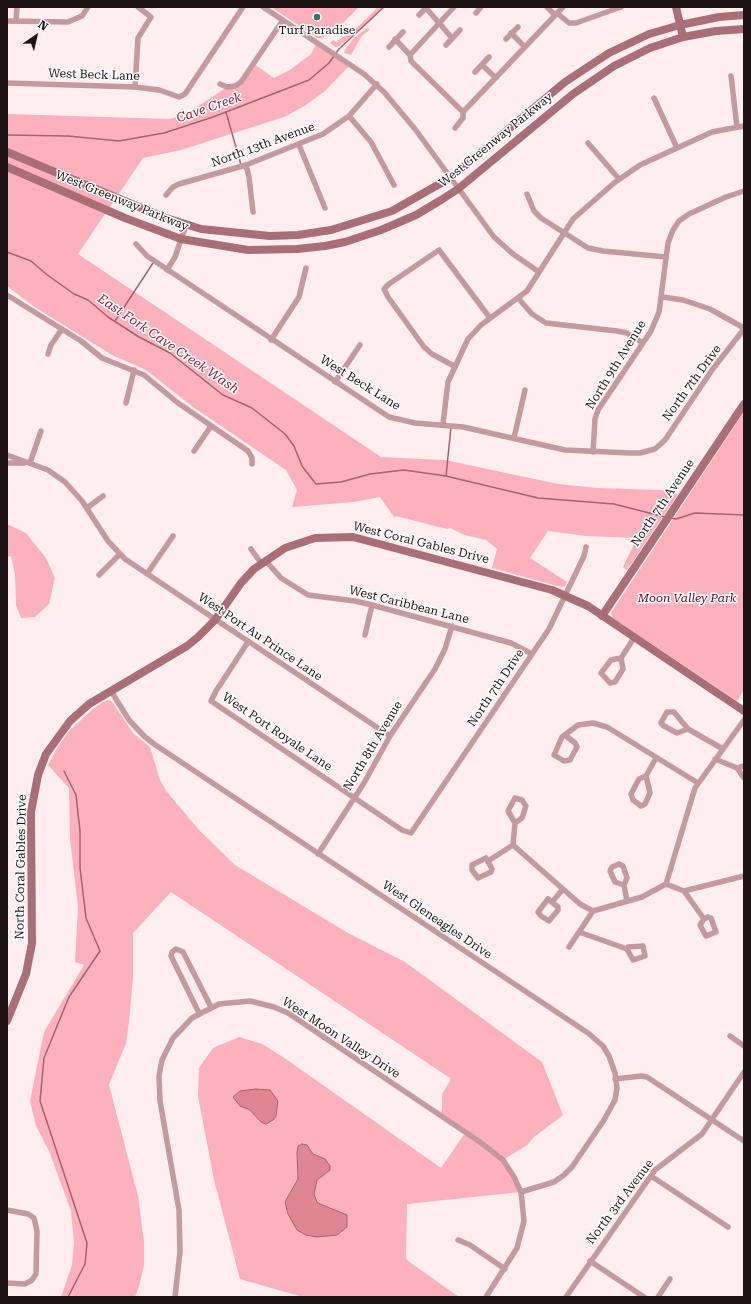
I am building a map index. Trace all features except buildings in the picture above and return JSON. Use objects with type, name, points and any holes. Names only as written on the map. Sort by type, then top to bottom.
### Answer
[{"type":"main road","points":[[676,7],[683,37]]},
{"type":"main road","name":"West Greenway Parkway","points":[[7,152],[163,217],[186,225],[211,230],[270,236],[298,235],[331,230],[392,211],[450,178],[565,82],[609,53],[648,34],[680,25],[719,17],[744,14]]},
{"type":"main road","name":"West Greenway Parkway","points":[[7,167],[125,218],[181,239],[248,250],[297,249],[325,246],[352,240],[421,212],[458,189],[573,94],[596,78],[650,48],[683,37],[716,31],[744,29]]},
{"type":"main road","name":"North 7th Avenue","points":[[602,616],[744,404]]},
{"type":"main road","name":"West Coral Gables Drive","points":[[89,704],[187,646],[215,620],[241,583],[263,562],[286,548],[307,540],[327,537],[353,537],[566,595],[581,602],[744,712]]},
{"type":"main road","name":"North Coral Gables Drive","points":[[7,1021],[26,974],[32,943],[31,812],[38,775],[43,760],[58,736],[70,721],[89,704]]},
{"type":"street","points":[[16,21],[17,7]]},
{"type":"street","points":[[7,21],[68,22],[82,16],[88,7]]},
{"type":"street","points":[[135,87],[138,38],[151,17],[138,7]]},
{"type":"street","name":"West Beck Lane","points":[[7,83],[135,87],[159,90],[179,98],[185,94],[243,7]]},
{"type":"street","points":[[263,7],[377,84],[399,107],[458,189],[501,244],[539,272]]},
{"type":"street","points":[[410,55],[454,7]]},
{"type":"street","points":[[476,12],[481,7]]},
{"type":"street","points":[[547,7],[569,23],[576,23],[621,7]]},
{"type":"street","points":[[455,128],[463,118],[463,112],[563,7]]},
{"type":"street","points":[[419,15],[426,8],[452,38]]},
{"type":"street","points":[[220,84],[235,86],[241,82],[283,20]]},
{"type":"street","points":[[506,39],[518,27]]},
{"type":"street","points":[[446,45],[460,30]]},
{"type":"street","points":[[388,47],[403,32]]},
{"type":"street","points":[[512,33],[525,47]]},
{"type":"street","points":[[395,39],[410,55],[411,62],[463,112]]},
{"type":"street","points":[[475,72],[489,57]]},
{"type":"street","points":[[482,65],[496,78]]},
{"type":"street","points":[[731,76],[737,127]]},
{"type":"street","name":"North 13th Avenue","points":[[166,195],[173,187],[179,184],[246,165],[299,145],[323,134],[349,116],[377,84]]},
{"type":"street","points":[[654,98],[677,148]]},
{"type":"street","points":[[349,116],[374,147],[394,185]]},
{"type":"street","points":[[443,424],[446,390],[454,366],[472,334],[490,318],[527,290],[563,233],[577,215],[619,179],[640,165],[717,130],[744,126]]},
{"type":"street","points":[[588,143],[619,179]]},
{"type":"street","points":[[299,145],[325,208]]},
{"type":"street","points":[[246,165],[253,212]]},
{"type":"street","name":"North 9th Avenue","points":[[593,452],[596,415],[656,322],[662,297],[669,236],[684,218],[726,197],[744,191]]},
{"type":"street","points":[[527,194],[534,211],[582,245],[594,250],[666,257]]},
{"type":"street","points":[[167,270],[175,257],[186,225]]},
{"type":"street","name":"West Beck Lane","points":[[136,244],[142,252],[167,270],[389,417],[415,423],[443,424],[556,448],[593,452],[640,453],[655,449]]},
{"type":"street","points":[[454,366],[432,354],[424,347],[388,297],[384,289],[439,250],[490,318]]},
{"type":"street","points":[[271,340],[299,297],[306,268]]},
{"type":"street","points":[[7,295],[62,329],[106,360],[144,374],[175,401],[248,451],[252,458],[252,464]]},
{"type":"street","points":[[662,297],[683,300],[710,309],[744,328]]},
{"type":"street","points":[[518,298],[532,314],[546,323],[627,333],[643,343]]},
{"type":"street","name":"North 7th Drive","points":[[655,449],[665,440],[712,370],[744,328]]},
{"type":"street","points":[[48,354],[51,345],[62,329]]},
{"type":"street","points":[[335,382],[360,345]]},
{"type":"street","points":[[126,403],[134,370]]},
{"type":"street","points":[[514,438],[525,390]]},
{"type":"street","points":[[194,451],[211,426]]},
{"type":"street","points":[[30,463],[41,431]]},
{"type":"street","name":"West Port Au Prince Lane","points":[[7,455],[30,463],[58,477],[74,491],[108,541],[120,554],[147,574],[390,736]]},
{"type":"street","name":"West Port Au Prince Lane","points":[[7,463],[30,463]]},
{"type":"street","points":[[87,508],[103,496]]},
{"type":"street","points":[[147,574],[173,536]]},
{"type":"street","name":"North 7th Drive","points":[[411,833],[554,622],[584,556],[586,547]]},
{"type":"street","points":[[251,549],[263,562]]},
{"type":"street","points":[[99,575],[120,554]]},
{"type":"street","name":"West Caribbean Lane","points":[[263,562],[281,578],[308,595],[355,601],[452,626],[517,645],[532,654]]},
{"type":"street","points":[[365,635],[372,605]]},
{"type":"street","name":"North 8th Avenue","points":[[318,854],[354,798],[390,736],[436,669],[446,649],[452,626]]},
{"type":"street","points":[[621,658],[611,660],[601,673],[610,683],[615,682],[623,669],[621,658],[634,638]]},
{"type":"street","name":"West Port Royale Lane","points":[[248,642],[211,701],[402,830],[411,833]]},
{"type":"street","name":"West Gleneagles Drive","points":[[111,690],[129,720],[144,736],[318,854],[588,1033],[603,1046],[609,1056],[615,1079],[615,1100],[604,1120],[572,1167],[554,1182],[521,1192]]},
{"type":"street","points":[[688,729],[677,733],[661,723],[667,712],[674,712],[688,729],[723,749]]},
{"type":"street","points":[[666,884],[690,798],[698,783],[744,720]]},
{"type":"street","points":[[565,735],[575,743],[577,747],[567,762],[554,755],[562,737],[570,730],[583,723],[597,724],[607,727],[698,783]]},
{"type":"street","points":[[646,776],[650,793],[645,804],[641,806],[632,800],[631,794],[639,779],[646,776],[656,758]]},
{"type":"street","points":[[716,759],[737,768],[744,778]]},
{"type":"street","points":[[737,768],[744,766]]},
{"type":"street","points":[[512,845],[515,823]]},
{"type":"street","points":[[488,860],[512,845]]},
{"type":"street","points":[[512,845],[580,904],[592,911]]},
{"type":"street","points":[[569,947],[592,911],[642,896],[666,884],[684,890],[744,876]]},
{"type":"street","points":[[624,885],[627,901]]},
{"type":"street","points":[[552,902],[563,889]]},
{"type":"street","points":[[684,890],[704,920]]},
{"type":"street","points":[[580,932],[627,950]]},
{"type":"street","points":[[199,1013],[171,956],[173,950],[179,948],[183,952],[211,1007]]},
{"type":"street","name":"West Moon Valley Drive","points":[[174,1297],[180,1252],[179,1210],[160,1101],[159,1076],[162,1060],[173,1038],[186,1023],[199,1013],[211,1007],[225,1003],[250,1001],[274,1007],[288,1013],[495,1154],[510,1171],[521,1192],[524,1208],[522,1232],[517,1248],[486,1297]]},
{"type":"street","points":[[730,1036],[744,1046]]},
{"type":"street","name":"North 3rd Avenue","points":[[566,1297],[590,1261],[624,1217],[651,1176],[666,1160],[697,1139],[744,1072]]},
{"type":"street","points":[[615,1079],[641,1076],[647,1077],[744,1141]]},
{"type":"street","points":[[651,1176],[728,1227]]},
{"type":"street","points":[[7,1210],[28,1214],[34,1218],[37,1231],[36,1274],[32,1280],[25,1284],[7,1283]]},
{"type":"street","points":[[458,1240],[470,1245],[505,1269]]},
{"type":"street","points":[[590,1261],[644,1297]]},
{"type":"street","points":[[658,1297],[670,1279]]},
{"type":"green space","name":"Turf Paradise","points":[[271,7],[359,7],[334,32],[319,39]]},
{"type":"green space","points":[[378,7],[383,7],[367,24],[338,47],[335,47],[330,43],[333,40],[336,42],[360,25]]},
{"type":"green space","points":[[367,28],[370,29],[361,37],[351,55],[344,53],[353,39]]},
{"type":"green space","points":[[317,42],[350,65],[325,91],[306,105],[284,117],[181,150],[143,158],[78,254],[381,457],[445,460],[558,484],[597,488],[661,490],[678,494],[627,570],[623,567],[637,538],[586,536],[548,531],[530,558],[567,582],[565,586],[561,587],[492,568],[497,549],[486,540],[465,535],[450,528],[447,529],[396,516],[395,518],[380,497],[354,502],[292,507],[297,490],[286,470],[193,407],[146,370],[112,355],[33,306],[7,286],[7,114],[170,119],[191,111],[227,87],[235,86],[254,64],[274,78],[290,70],[311,54]]},
{"type":"green space","name":"Moon Valley Park","points":[[744,412],[744,690],[737,701],[613,618],[611,613]]},
{"type":"green space","points":[[7,524],[26,533],[46,558],[55,578],[49,604],[35,617],[21,618],[16,605],[15,574],[11,556],[7,557]]},
{"type":"green space","points":[[109,700],[112,702],[133,733],[150,747],[160,780],[167,792],[200,831],[235,865],[348,933],[405,962],[542,1062],[563,1115],[534,1137],[527,1145],[503,1160],[521,1192],[407,1204],[406,1258],[408,1261],[459,1297],[303,1297],[240,1279],[214,1180],[198,1096],[199,1068],[213,1048],[239,1037],[262,1044],[283,1057],[441,1168],[465,1133],[439,1115],[442,1110],[442,1094],[450,1081],[450,1078],[171,892],[133,933],[133,977],[126,1043],[109,1085],[138,1196],[144,1242],[144,1265],[139,1286],[135,1297],[61,1297],[72,1265],[74,1243],[71,1211],[49,1151],[36,1126],[30,1101],[44,1032],[84,965],[75,962],[78,907],[70,839],[69,788],[48,765],[68,732],[94,708]]},
{"type":"shaded area","points":[[256,1089],[270,1090],[278,1101],[276,1116],[273,1120],[266,1124],[261,1122],[250,1110],[240,1106],[233,1097],[240,1091]]},
{"type":"shaded area","points":[[302,1144],[307,1145],[313,1154],[325,1159],[330,1166],[330,1170],[317,1180],[314,1194],[317,1202],[320,1204],[347,1215],[347,1227],[337,1235],[317,1237],[306,1235],[297,1230],[288,1214],[285,1202],[298,1179],[297,1152],[298,1146]]},
{"type":"waterway","name":"Cave Creek","points":[[7,135],[68,136],[119,141],[164,133],[213,117],[309,80],[329,63],[339,49],[384,7]]},
{"type":"waterway","points":[[226,112],[241,165]]},
{"type":"waterway","name":"East Fork Cave Creek Wash","points":[[7,252],[31,261],[74,294],[88,300],[108,317],[139,337],[170,353],[223,395],[252,408],[285,434],[294,446],[302,466],[316,484],[341,482],[370,474],[404,470],[446,476],[538,498],[614,504],[665,517]]},
{"type":"waterway","points":[[115,321],[153,263]]},
{"type":"waterway","points":[[446,476],[451,427]]},
{"type":"waterway","name":"East Fork Cave Creek Wash","points":[[671,518],[676,519],[695,513],[744,515]]},
{"type":"waterway","points":[[64,771],[76,795],[80,831],[80,868],[86,918],[100,951],[69,997],[44,1058],[40,1101],[87,1243],[85,1264],[68,1297]]},
{"type":"place","name":"Turf Paradise","points":[[317,17]]}]
